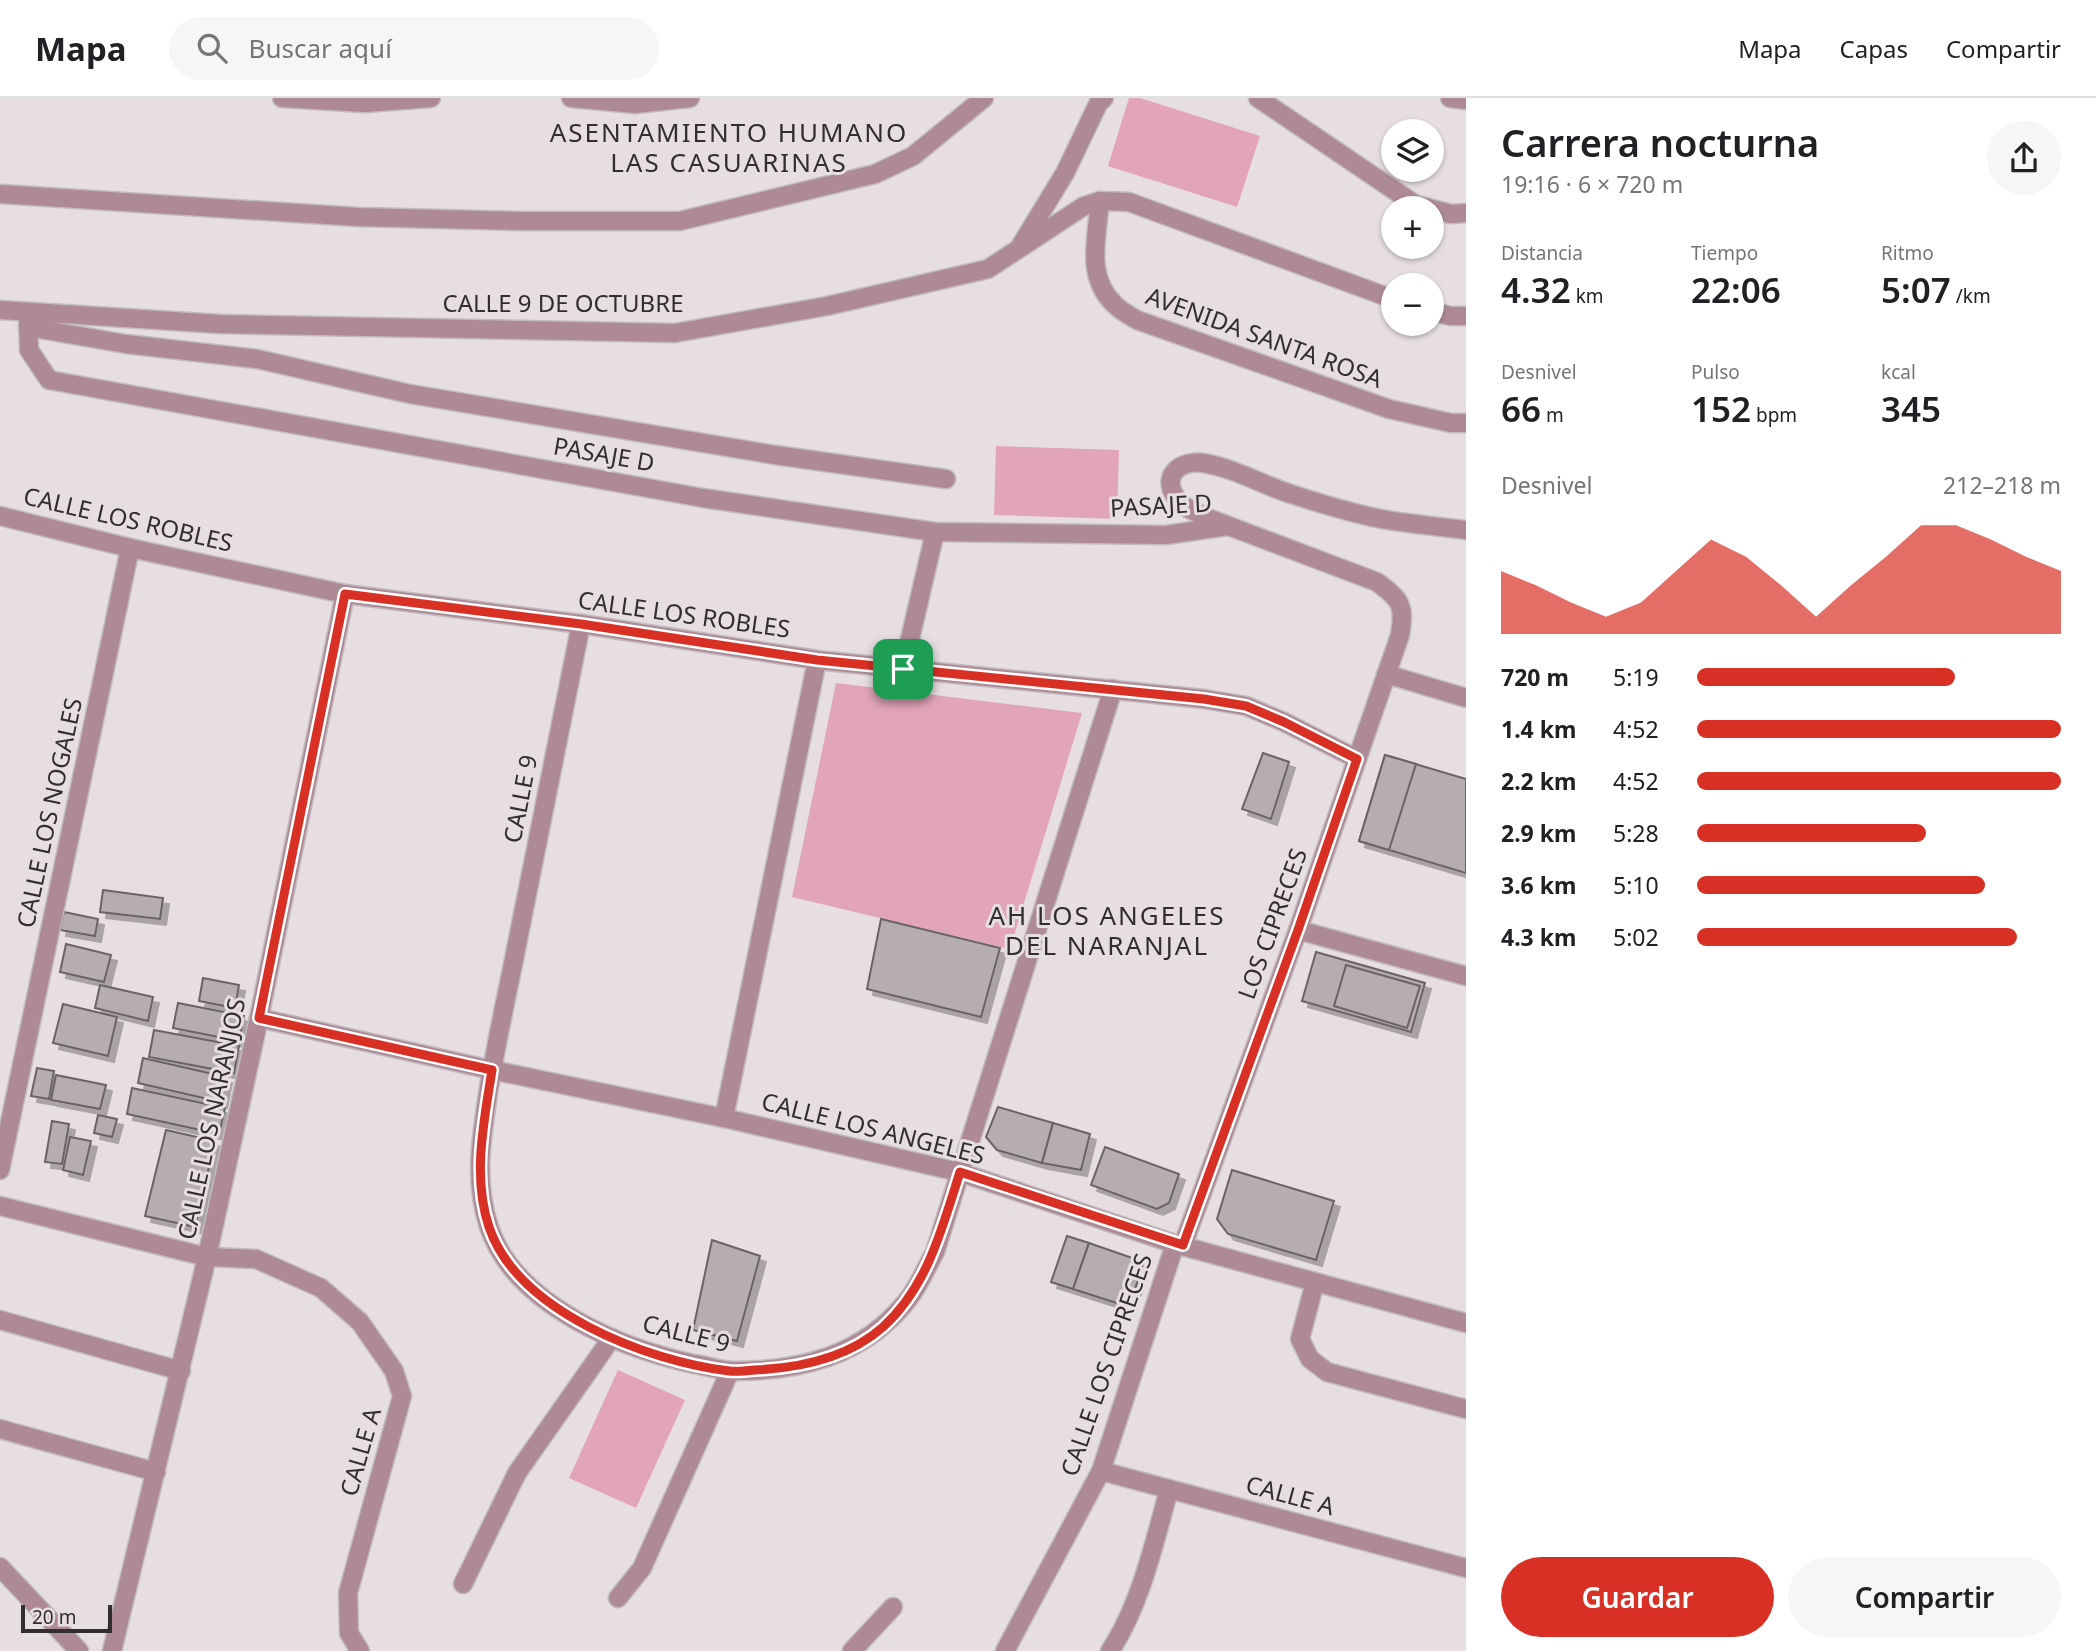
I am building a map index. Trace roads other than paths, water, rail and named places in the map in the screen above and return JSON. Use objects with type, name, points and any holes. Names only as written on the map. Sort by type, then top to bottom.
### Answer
[{"type":"street","points":[[282,98],[365,103],[431,98]]},
{"type":"street","points":[[571,98],[635,104],[690,98]]},
{"type":"street","points":[[0,194],[358,217],[521,221],[680,220],[875,174],[913,156],[984,98]]},
{"type":"street","points":[[1019,248],[1065,173],[1098,104],[1104,98]]},
{"type":"street","points":[[1258,98],[1403,196]]},
{"type":"street","points":[[1450,98],[1466,100]]},
{"type":"street","points":[[1100,201],[1129,202],[1381,295]]},
{"type":"street","name":"CALLE 9 DE OCTUBRE","points":[[0,310],[28,320],[675,333],[827,306],[988,269],[1084,206],[1100,201]]},
{"type":"street","name":"AVENIDA SANTA ROSA","points":[[1100,201],[1094,269],[1101,289],[1115,306],[1138,320],[1389,409],[1451,423],[1466,423]]},
{"type":"street","points":[[1444,212],[1466,213]]},
{"type":"street","points":[[1444,314],[1466,316]]},
{"type":"street","points":[[28,320],[125,344],[257,359],[410,394],[762,452],[946,479]]},
{"type":"street","name":"PASAJE D","points":[[28,320],[29,350],[50,380],[703,498],[935,531],[1166,535],[1228,526]]},
{"type":"street","points":[[1228,526],[1185,507],[1175,497],[1170,485],[1171,475],[1177,468],[1186,463],[1203,463],[1293,495],[1371,516],[1466,530]]},
{"type":"street","name":"CALLE LOS ROBLES","points":[[0,516],[130,548],[345,594],[581,624],[817,660],[1204,699],[1246,706],[1357,759]]},
{"type":"street","name":"LOS CIPRECES","points":[[1179,1245],[1298,930],[1400,635],[1403,616],[1396,596],[1377,582],[1228,526]]},
{"type":"street","points":[[903,669],[935,531]]},
{"type":"street","name":"CALLE LOS NOGALES","points":[[0,1170],[130,548]]},
{"type":"street","name":"CALLE LOS NARANJOS","points":[[112,1651],[207,1257],[259,1018],[345,594]]},
{"type":"street","name":"CALLE 9","points":[[581,624],[492,1070],[480,1153],[482,1195],[489,1228],[506,1260],[531,1288],[565,1313],[611,1339],[677,1360],[730,1371],[769,1370],[809,1364],[847,1351],[881,1328],[908,1301],[935,1252],[1113,690]]},
{"type":"street","points":[[724,1118],[817,660]]},
{"type":"street","points":[[1386,674],[1466,698]]},
{"type":"street","points":[[1298,930],[1466,976]]},
{"type":"street","name":"CALLE LOS ANGELES","points":[[259,1018],[724,1118],[960,1172],[1179,1245],[1466,1323]]},
{"type":"street","name":"CALLE A","points":[[0,1206],[207,1257],[256,1259],[321,1288],[360,1322],[394,1371],[402,1396],[348,1592],[349,1633],[360,1651]]},
{"type":"street","name":"CALLE LOS CIPRECES","points":[[1005,1651],[1101,1471],[1179,1245]]},
{"type":"street","points":[[1315,1282],[1300,1339],[1310,1359],[1327,1372],[1466,1409]]},
{"type":"street","points":[[0,1320],[181,1371]]},
{"type":"street","points":[[463,1584],[517,1473],[611,1339]]},
{"type":"street","points":[[618,1598],[642,1568],[730,1371]]},
{"type":"street","points":[[0,1429],[156,1472]]},
{"type":"street","name":"CALLE A","points":[[1101,1471],[1466,1568]]},
{"type":"street","points":[[1110,1651],[1119,1638],[1150,1563],[1169,1489]]},
{"type":"street","points":[[0,1567],[79,1651]]},
{"type":"street","points":[[852,1651],[892,1607]]},
{"type":"district","name":"ASENTAMIENTO HUMANO LAS CASUARINAS","points":[[729,148]]},
{"type":"district","name":"AH LOS ANGELES DEL NARANJAL","points":[[1107,931]]}]
